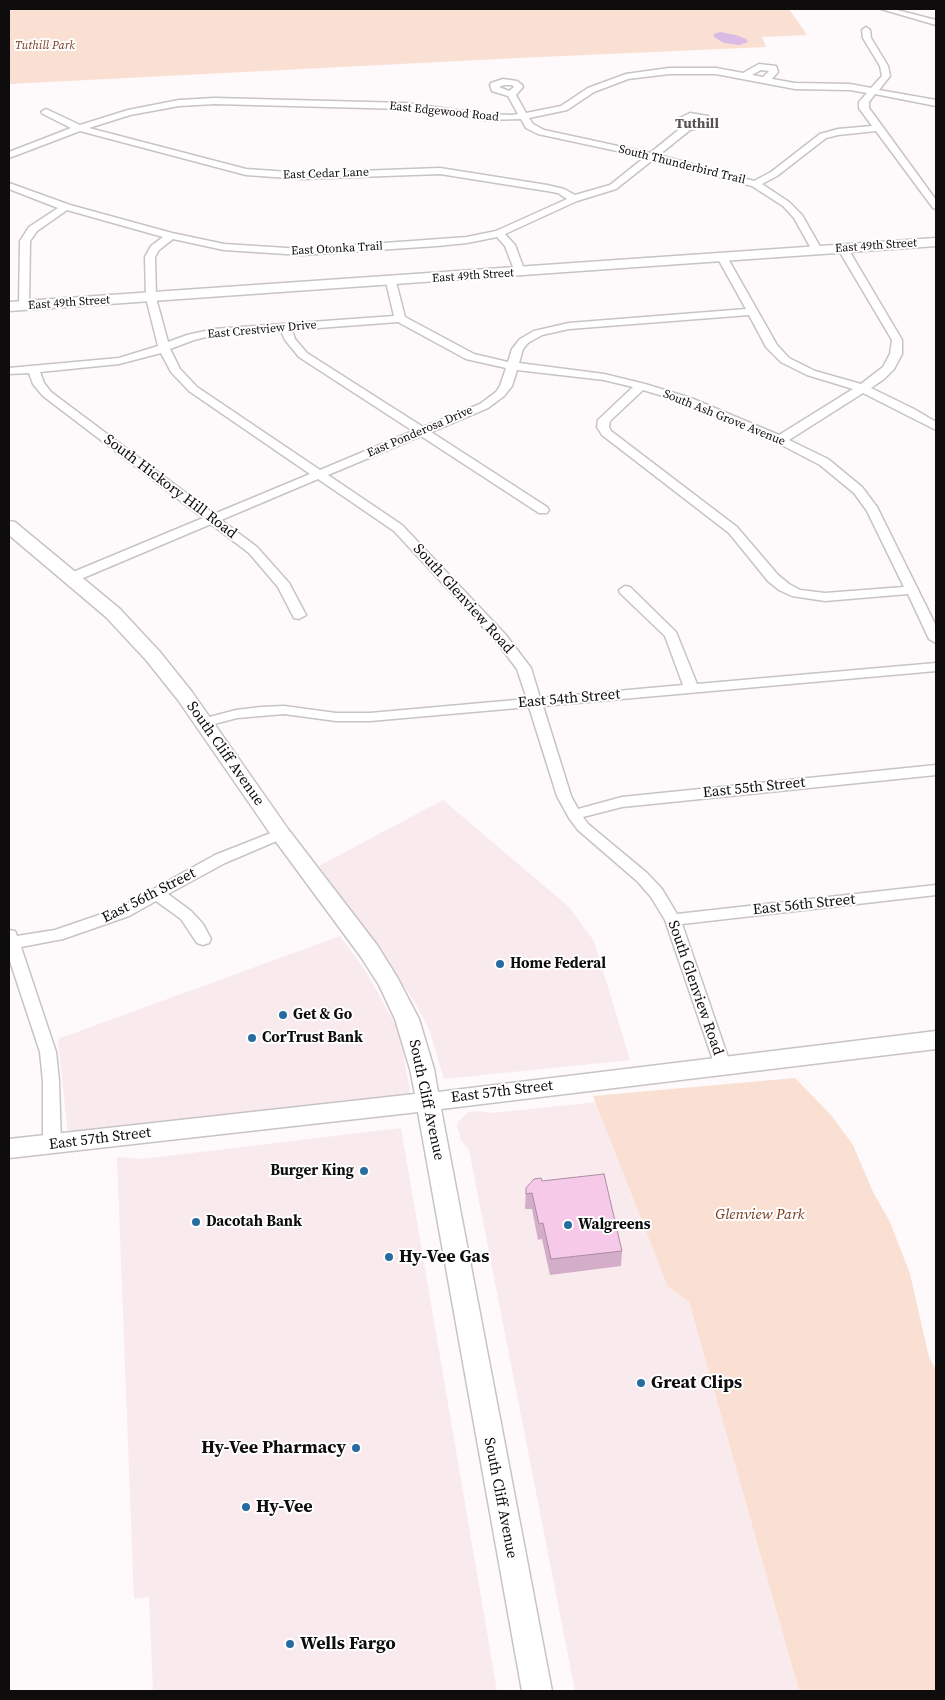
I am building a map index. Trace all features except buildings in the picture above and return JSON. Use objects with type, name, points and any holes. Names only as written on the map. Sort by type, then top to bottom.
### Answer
[{"type":"main road","name":"East 49th Street","points":[[9,307],[391,282],[936,242]]},
{"type":"main road","name":"South Cliff Avenue","points":[[9,526],[113,613],[153,656],[281,834],[369,951],[389,982],[412,1034],[428,1102],[537,1691]]},
{"type":"main road","name":"East 57th Street","points":[[9,1149],[428,1102],[936,1040]]},
{"type":"street","points":[[885,9],[936,23]]},
{"type":"street","points":[[866,30],[867,38],[886,76],[863,106],[936,206]]},
{"type":"street","points":[[745,76],[758,67],[771,67],[774,72],[765,80]]},
{"type":"street","name":"East Edgewood Road","points":[[9,156],[79,128],[142,109],[180,103],[215,101],[405,106],[498,118],[524,116],[564,108],[591,90],[647,73],[690,70],[716,71],[795,86],[836,86],[874,91],[936,103]]},
{"type":"street","name":"South Thunderbird Trail","points":[[511,94],[529,126],[541,132],[653,156],[755,184],[786,204],[798,217],[810,242],[817,250]]},
{"type":"street","name":"East Cedar Lane","points":[[46,112],[79,128],[260,174],[304,176],[440,171],[547,188],[560,191],[574,199]]},
{"type":"street","name":"East Otonka Trail","points":[[9,186],[66,207],[171,236],[224,247],[297,252],[437,243],[467,240],[499,233],[574,199],[613,187],[687,128]]},
{"type":"street","points":[[755,184],[774,174],[823,136],[838,132],[880,128]]},
{"type":"street","points":[[24,306],[25,241],[39,224],[66,207]]},
{"type":"street","points":[[499,233],[510,245],[520,272]]},
{"type":"street","name":"South Glenview Road","points":[[171,236],[155,248],[150,257],[151,298],[164,348],[175,370],[186,384],[398,528],[500,637],[524,668],[564,796],[574,815],[583,827],[642,877],[657,894],[673,920],[723,1066]]},
{"type":"street","points":[[780,440],[880,376],[893,363],[896,354],[897,340],[894,333],[843,249]]},
{"type":"street","points":[[722,257],[772,348],[785,360],[810,373],[862,388],[910,411],[936,427]]},
{"type":"street","points":[[391,282],[400,319]]},
{"type":"street","name":"East Ponderosa Drive","points":[[71,578],[213,520],[491,401],[506,386],[518,349],[524,341],[548,329],[751,312]]},
{"type":"street","name":"East Crestview Drive","points":[[9,371],[119,362],[164,348],[191,337],[214,332],[400,319]]},
{"type":"street","name":"South Ash Grove Avenue","points":[[400,319],[470,357],[512,366],[581,374],[641,386],[687,400],[780,440],[824,462],[858,490],[872,510],[936,639]]},
{"type":"street","points":[[286,328],[290,340],[303,355],[543,510]]},
{"type":"street","name":"South Hickory Hill Road","points":[[34,369],[39,384],[47,394],[253,550],[284,586],[299,615]]},
{"type":"street","points":[[641,386],[604,420],[603,427],[606,434],[733,530],[773,578],[784,587],[797,593],[824,597],[911,590]]},
{"type":"street","points":[[626,590],[671,636],[692,687]]},
{"type":"street","name":"East 54th Street","points":[[203,723],[236,714],[260,711],[284,710],[336,717],[370,717],[692,687],[936,667]]},
{"type":"street","name":"East 55th Street","points":[[574,815],[622,802],[936,770]]},
{"type":"street","name":"East 56th Street","points":[[10,939],[57,935],[124,912],[220,859],[281,834]]},
{"type":"street","name":"East 56th Street","points":[[673,920],[936,890]]},
{"type":"street","points":[[157,894],[186,915],[203,939]]},
{"type":"street","points":[[10,939],[48,1052],[52,1144]]},
{"type":"shaded area","points":[[720,32],[736,35],[746,39],[748,42],[739,45],[724,43],[714,37],[714,34]]},
{"type":"shaded area","points":[[443,800],[569,907],[594,941],[630,1060],[444,1079],[429,1029],[413,999],[319,866]]},
{"type":"shaded area","points":[[340,936],[365,970],[400,1033],[411,1098],[68,1136],[58,1039]]},
{"type":"shaded area","points":[[597,1102],[668,1287],[689,1302],[799,1691],[575,1691],[469,1150],[461,1140],[457,1126],[458,1122],[468,1112],[493,1113]]},
{"type":"shaded area","points":[[401,1128],[497,1691],[153,1691],[149,1597],[134,1599],[117,1157],[142,1159]]},
{"type":"green space","name":"Tuthill Park","points":[[9,9],[789,9],[807,35],[762,37],[766,47],[9,84]]},
{"type":"green space","name":"Glenview Park","points":[[795,1078],[831,1115],[853,1145],[873,1192],[890,1222],[910,1274],[929,1357],[936,1370],[936,1691],[799,1691],[689,1302],[668,1287],[593,1096]]},
{"type":"place","name":"Home Federal","points":[[500,964]]},
{"type":"place","name":"Get & Go","points":[[283,1015]]},
{"type":"place","name":"CorTrust Bank","points":[[252,1038]]},
{"type":"place","name":"Burger King","points":[[364,1171]]},
{"type":"place","name":"Dacotah Bank","points":[[196,1222]]},
{"type":"place","name":"Walgreens","points":[[568,1225]]},
{"type":"place","name":"Hy-Vee Gas","points":[[389,1257]]},
{"type":"place","name":"Great Clips","points":[[641,1383]]},
{"type":"place","name":"Hy-Vee Pharmacy","points":[[356,1448]]},
{"type":"place","name":"Hy-Vee","points":[[246,1507]]},
{"type":"place","name":"Wells Fargo","points":[[290,1644]]},
{"type":"district","name":"Tuthill","points":[[697,124]]}]
